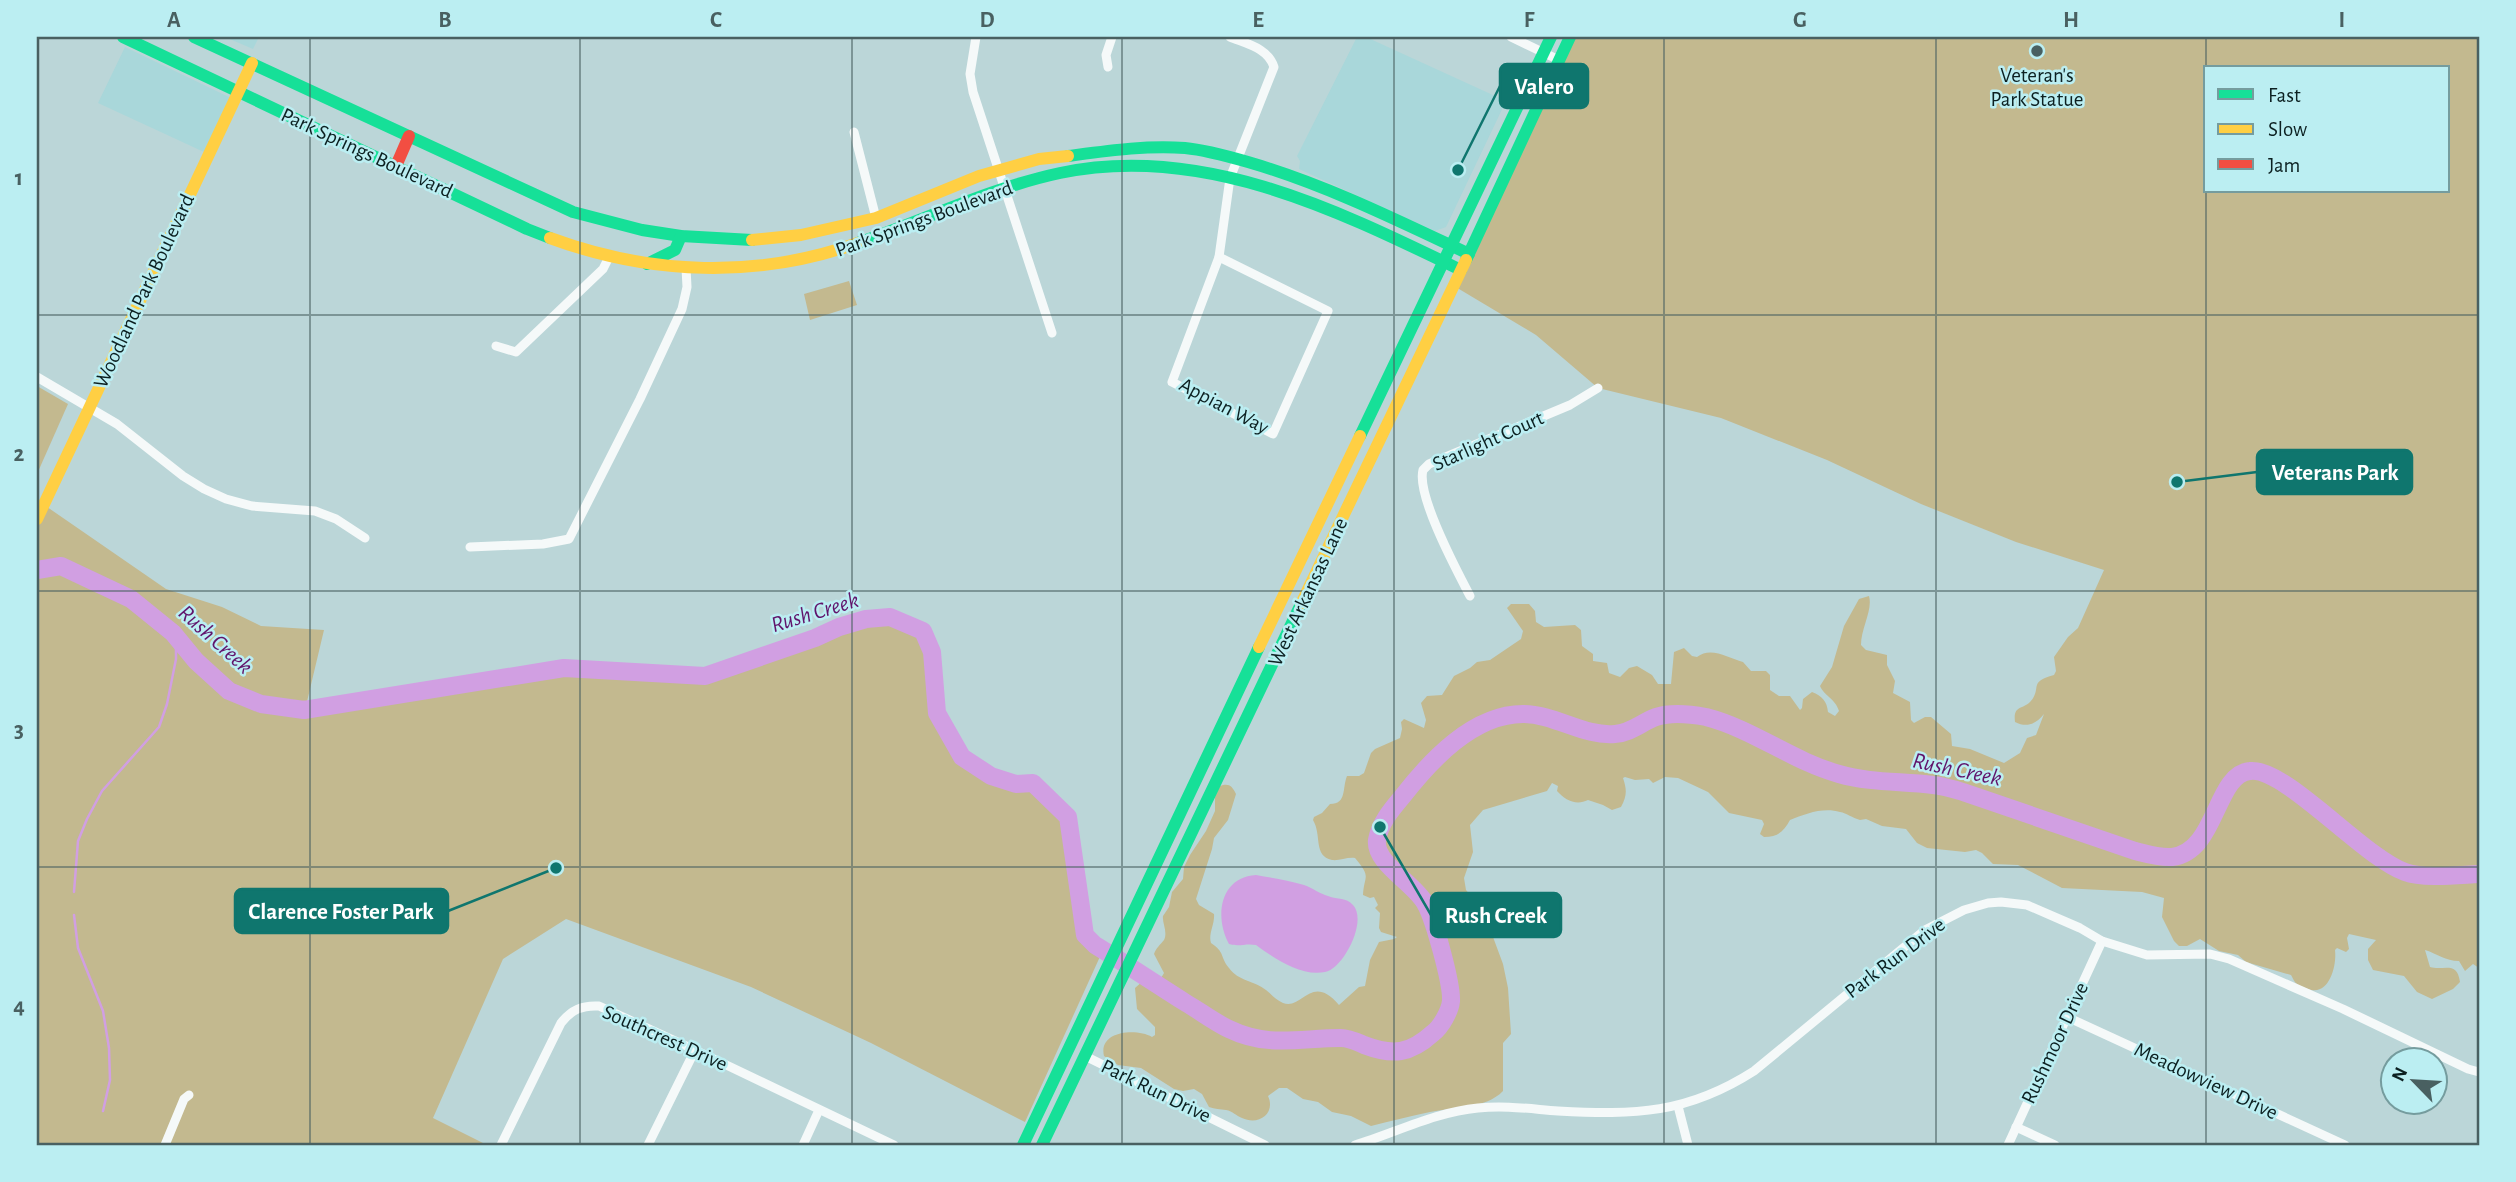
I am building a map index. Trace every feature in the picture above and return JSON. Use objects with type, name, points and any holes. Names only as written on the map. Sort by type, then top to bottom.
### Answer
[{"type":"main road","name":"Park Springs Boulevard","points":[[123,37],[527,229],[609,257],[646,264],[715,270],[746,269],[841,251],[947,208],[1063,173],[1109,168],[1166,167],[1230,177],[1287,194],[1336,213],[1461,270]]},
{"type":"main road","name":"Park Springs Boulevard","points":[[194,37],[573,212],[605,222],[681,236],[747,240],[782,237],[876,218],[979,176],[1038,159],[1158,147],[1184,148],[1238,158],[1287,173],[1469,254]]},
{"type":"main road","name":"West Arkansas Lane","points":[[1023,1145],[1551,37]]},
{"type":"main road","name":"West Arkansas Lane","points":[[1042,1145],[1469,254],[1570,37]]},
{"type":"main road","name":"Woodland Park Boulevard","points":[[38,517],[252,63]]},
{"type":"main road","points":[[396,166],[409,136]]},
{"type":"main road","points":[[646,264],[675,250],[681,236]]},
{"type":"street","points":[[976,37],[970,74],[973,92],[1052,333]]},
{"type":"street","points":[[1108,67],[1106,55],[1112,37]]},
{"type":"street","name":"Appian Way","points":[[1219,257],[1328,311],[1273,434],[1172,382],[1219,257],[1230,177],[1274,67],[1263,51],[1230,37]]},
{"type":"street","points":[[1511,37],[1559,60]]},
{"type":"street","points":[[854,132],[876,218]]},
{"type":"street","points":[[496,346],[516,352],[603,269],[609,257]]},
{"type":"street","points":[[470,547],[543,544],[569,540],[682,309],[687,287],[686,268]]},
{"type":"street","points":[[37,377],[117,424],[183,476],[204,489],[252,506],[316,511],[336,519],[365,538]]},
{"type":"street","name":"Starlight Court","points":[[1470,596],[1441,538],[1423,482],[1423,470],[1429,464],[1570,405],[1598,388]]},
{"type":"street","name":"Park Run Drive","points":[[1355,1145],[1381,1142],[1433,1118],[1477,1108],[1507,1106],[1558,1111],[1629,1112],[1678,1106],[1726,1089],[1754,1071],[1925,930],[1964,910],[2001,902],[2027,905],[2102,941],[2147,955],[2210,954],[2229,959],[2479,1072]]},
{"type":"street","name":"Rushmoor Drive","points":[[2008,1145],[2102,941]]},
{"type":"street","name":"Southcrest Drive","points":[[500,1145],[561,1023],[569,1014],[580,1008],[598,1006],[894,1145]]},
{"type":"street","name":"Meadowview Drive","points":[[2067,1017],[2345,1145]]},
{"type":"street","points":[[648,1145],[695,1050]]},
{"type":"street","name":"Park Run Drive","points":[[1085,1056],[1265,1145]]},
{"type":"street","points":[[165,1145],[184,1099],[189,1095]]},
{"type":"street","points":[[1678,1106],[1688,1145]]},
{"type":"street","points":[[803,1145],[820,1110]]},
{"type":"street","points":[[2016,1127],[2055,1145]]},
{"type":"shaded area","points":[[225,37],[259,37],[253,49]]},
{"type":"shaded area","points":[[1357,37],[1366,37],[1506,101],[1446,227],[1435,231],[1299,169],[1300,161],[1297,156]]},
{"type":"shaded area","points":[[1572,37],[2479,37],[2479,968],[2473,964],[2465,971],[2459,961],[2425,950],[2430,967],[2453,969],[2460,982],[2453,989],[2432,999],[2417,992],[2404,976],[2373,970],[2368,960],[2368,949],[2376,940],[2349,934],[2349,949],[2346,952],[2337,948],[2335,950],[2335,964],[2326,984],[2321,989],[2308,989],[2296,983],[2291,975],[2246,962],[2238,955],[2219,951],[2200,939],[2187,946],[2179,946],[2162,917],[2164,898],[2142,892],[2062,888],[2018,865],[1993,864],[1976,850],[1965,852],[1927,848],[1917,843],[1906,829],[1882,826],[1834,811],[1814,812],[1790,820],[1780,833],[1764,837],[1760,834],[1764,824],[1762,820],[1729,813],[1708,792],[1678,778],[1665,777],[1653,783],[1649,779],[1635,780],[1625,777],[1624,800],[1621,807],[1612,810],[1588,800],[1571,801],[1560,794],[1557,791],[1558,786],[1552,783],[1547,791],[1483,810],[1470,825],[1473,852],[1464,878],[1466,890],[1483,910],[1503,964],[1508,988],[1511,1034],[1503,1043],[1503,1091],[1496,1097],[1478,1104],[1371,1126],[1351,1116],[1332,1112],[1318,1102],[1303,1099],[1287,1088],[1279,1088],[1268,1096],[1268,1113],[1260,1119],[1248,1120],[1228,1111],[1209,1107],[1202,1094],[1194,1089],[1174,1089],[1141,1068],[1118,1065],[1104,1056],[1104,1048],[1112,1037],[1128,1032],[1152,1037],[1155,1035],[1155,1027],[1137,1009],[1135,988],[1143,981],[1161,978],[1164,973],[1154,954],[1165,937],[1163,916],[1169,907],[1172,892],[1183,879],[1184,867],[1190,855],[1206,831],[1215,811],[1215,797],[1223,785],[1230,786],[1236,794],[1228,820],[1214,838],[1196,899],[1199,905],[1214,914],[1211,943],[1233,972],[1262,987],[1283,1003],[1290,1004],[1314,992],[1321,992],[1339,1005],[1359,987],[1365,986],[1370,960],[1379,942],[1397,937],[1381,932],[1380,913],[1375,908],[1378,905],[1374,897],[1363,895],[1366,876],[1355,858],[1332,860],[1322,854],[1314,817],[1342,798],[1347,776],[1364,773],[1375,749],[1400,738],[1401,722],[1404,719],[1424,728],[1426,720],[1421,703],[1427,696],[1442,695],[1454,676],[1477,662],[1490,660],[1521,639],[1523,631],[1507,608],[1511,604],[1529,604],[1535,611],[1536,622],[1544,627],[1575,625],[1581,630],[1582,646],[1593,654],[1593,661],[1607,663],[1609,673],[1620,677],[1629,668],[1637,666],[1652,675],[1658,684],[1671,684],[1674,652],[1684,648],[1697,657],[1708,653],[1720,654],[1743,662],[1751,671],[1766,671],[1770,675],[1770,690],[1779,696],[1790,696],[1800,710],[1803,699],[1812,692],[1823,699],[1828,712],[1835,716],[1839,711],[1837,707],[1820,686],[1832,667],[1844,626],[1859,599],[1869,596],[1861,645],[1866,650],[1887,655],[1887,665],[1895,681],[1893,693],[1910,702],[1911,720],[1914,723],[1931,717],[1951,734],[1952,746],[1970,749],[2004,763],[2020,753],[2027,738],[2036,735],[2044,714],[2034,723],[2023,725],[2015,722],[2015,713],[2034,697],[2041,680],[2054,675],[2054,657],[2078,628],[2104,570],[2016,542],[1921,504],[1827,460],[1721,418],[1598,388],[1536,335],[1454,286]]},
{"type":"shaded area","points":[[125,47],[231,98],[204,152],[98,103]]},
{"type":"shaded area","points":[[849,281],[857,305],[810,320],[804,294]]},
{"type":"shaded area","points":[[37,386],[68,404],[37,474]]},
{"type":"shaded area","points":[[37,500],[166,589],[222,607],[261,626],[324,630],[305,710],[564,668],[705,676],[866,619],[890,617],[923,631],[932,652],[937,713],[962,757],[991,776],[1016,784],[1033,783],[1068,817],[1085,935],[1103,950],[1025,1122],[871,1043],[751,987],[566,919],[503,959],[433,1118],[487,1145],[37,1145]]},
{"type":"shaded area","points":[[1256,875],[1304,885],[1353,905],[1357,912],[1355,932],[1339,963],[1325,972],[1307,972],[1288,965],[1256,945],[1229,944],[1222,922],[1223,900],[1234,883],[1244,877]]},
{"type":"waterway","name":"Rush Creek","points":[[37,570],[61,566],[131,599],[173,633],[196,661],[229,691],[261,704],[304,710],[564,668],[705,676],[839,627],[866,619],[890,617],[923,631],[932,652],[937,713],[962,757],[991,776],[1016,784],[1033,783],[1068,817],[1085,935],[1095,945],[1218,1023],[1243,1035],[1271,1040],[1344,1038],[1374,1049],[1393,1052],[1417,1045],[1442,1023],[1450,1005],[1451,993],[1433,922],[1420,895],[1382,857],[1377,840],[1390,812],[1439,755],[1470,731],[1505,716],[1535,715],[1603,734],[1626,732],[1662,715],[1706,717],[1740,729],[1805,761],[1839,774],[1862,779],[1937,785],[2135,851],[2163,857],[2187,852],[2198,842],[2229,785],[2238,775],[2250,771],[2265,774],[2283,783],[2368,849],[2405,872],[2431,876],[2479,874]]},
{"type":"waterway","points":[[74,892],[78,841],[87,819],[102,791],[159,727],[167,704],[176,659],[176,636]]},
{"type":"waterway","points":[[74,915],[78,948],[103,1011],[109,1048],[110,1080],[103,1111]]},
{"type":"traffic: fast","points":[[123,37],[550,238]]},
{"type":"traffic: fast","points":[[194,37],[573,212],[642,230],[681,236],[752,240]]},
{"type":"traffic: fast","points":[[1360,436],[1551,37]]},
{"type":"traffic: fast","points":[[1466,260],[1570,37]]},
{"type":"traffic: fast","points":[[1068,156],[1156,147],[1201,150],[1248,162],[1332,192],[1469,254]]},
{"type":"traffic: fast","points":[[858,243],[1034,179],[1113,166],[1165,167],[1217,175],[1317,205],[1461,270]]},
{"type":"traffic: fast","points":[[647,264],[675,250],[681,236]]},
{"type":"traffic: fast","points":[[1042,1145],[1301,604]]},
{"type":"traffic: fast","points":[[1023,1145],[1259,647]]},
{"type":"traffic: slow","points":[[37,519],[252,63]]},
{"type":"traffic: slow","points":[[752,240],[801,235],[876,218],[979,176],[1039,159],[1068,156]]},
{"type":"traffic: slow","points":[[550,238],[626,259],[704,268],[781,263],[858,243]]},
{"type":"traffic: slow","points":[[1301,604],[1466,260]]},
{"type":"traffic: slow","points":[[1259,647],[1360,436]]},
{"type":"traffic: jam","points":[[396,166],[409,136]]},
{"type":"place","name":"Veteran's Park Statue","points":[[2037,51]]},
{"type":"place","name":"Valero","points":[[1458,170]]},
{"type":"place","name":"Veterans Park","points":[[2177,482]]},
{"type":"place","name":"Rush Creek","points":[[1380,827]]},
{"type":"place","name":"Clarence Foster Park","points":[[556,868]]}]
